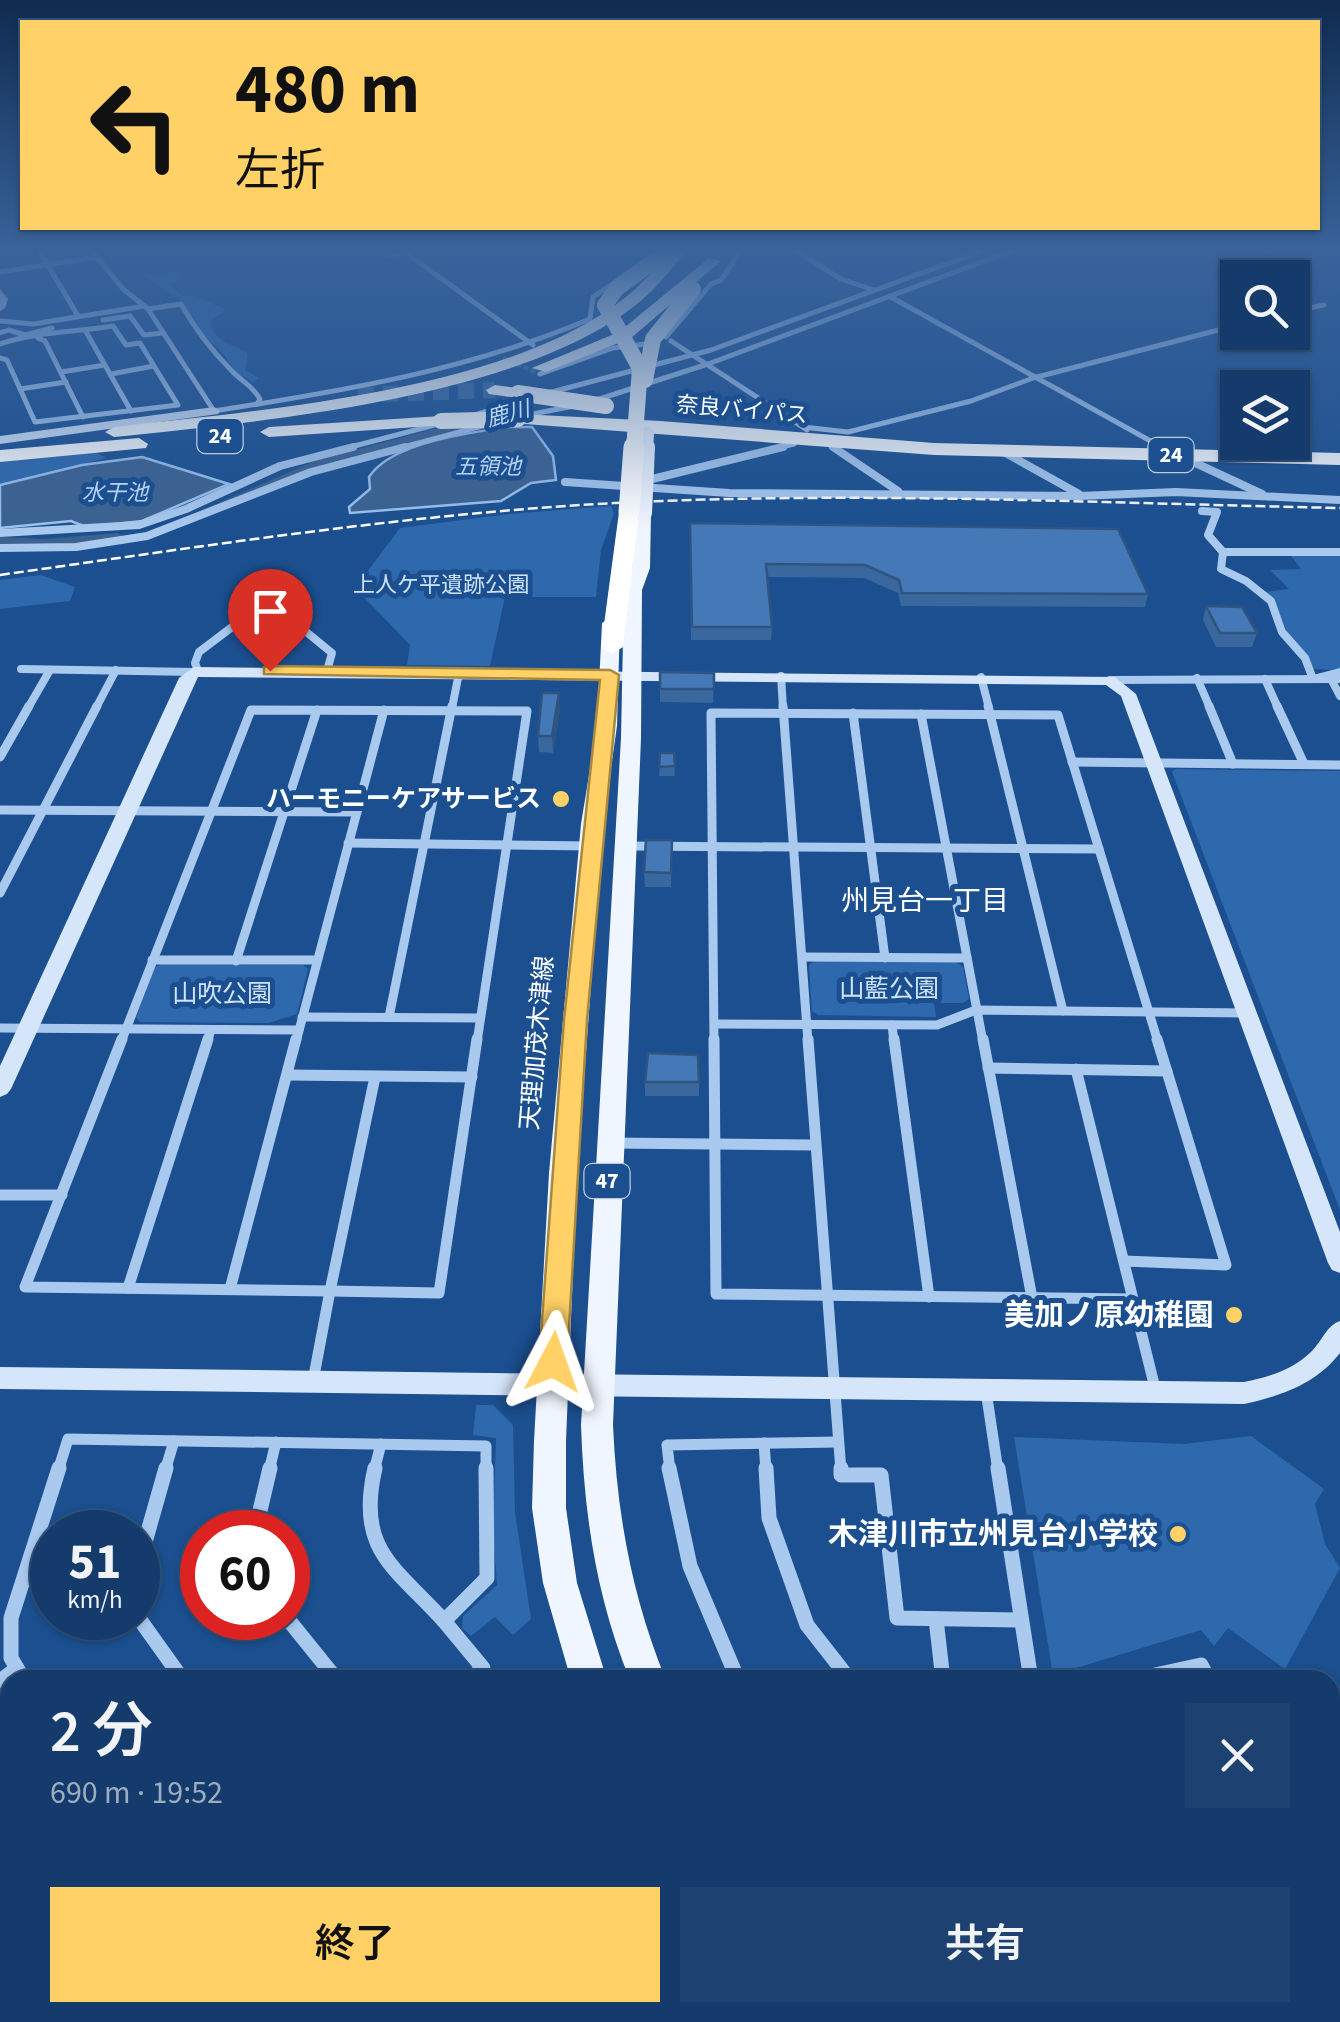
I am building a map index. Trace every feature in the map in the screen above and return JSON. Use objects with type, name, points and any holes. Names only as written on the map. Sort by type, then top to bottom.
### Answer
[{"type":"highway","points":[[114,432],[329,405],[485,368],[557,341]]},
{"type":"highway","points":[[176,440],[373,414],[531,371],[606,341]]},
{"type":"highway","points":[[617,341],[630,360],[640,417]]},
{"type":"highway","points":[[626,341],[640,368],[632,512],[633,590]]},
{"type":"highway","points":[[617,666],[652,341]]},
{"type":"highway","points":[[640,417],[660,341]]},
{"type":"highway","name":"奈良バイパス","points":[[495,390],[525,398],[606,406],[640,417]]},
{"type":"highway","name":"24","points":[[0,449],[358,395]]},
{"type":"highway","name":"奈良バイパス","points":[[0,456],[441,421],[640,417],[1002,451],[1340,458]]},
{"type":"main road","points":[[632,512],[640,417]]},
{"type":"main road","name":"天理加茂木津線","points":[[586,1670],[560,1583],[549,1508],[552,1386],[564,1173],[592,846],[617,666],[633,590]]},
{"type":"main road","name":"天理加茂木津線","points":[[617,666],[632,738],[596,1387],[596,1452],[613,1580],[644,1670]]},
{"type":"street","points":[[45,341],[84,417]]},
{"type":"street","points":[[93,341],[131,411]]},
{"type":"street","points":[[0,358],[6,360],[35,422],[178,404],[140,343],[126,345],[124,341]]},
{"type":"street","points":[[169,341],[214,411]]},
{"type":"street","points":[[206,341],[216,348],[232,372],[254,388],[260,399],[258,404]]},
{"type":"street","points":[[528,341],[533,345]]},
{"type":"street","points":[[0,440],[386,384],[501,357],[541,341]]},
{"type":"street","points":[[540,374],[612,348],[653,341]]},
{"type":"street","points":[[671,341],[899,492]]},
{"type":"street","points":[[0,534],[113,530],[154,521],[280,466],[693,356],[734,341]]},
{"type":"street","points":[[0,548],[90,546],[157,534],[311,472],[527,414],[581,404],[768,341]]},
{"type":"street","points":[[974,341],[1175,455],[1259,493],[1302,500]]},
{"type":"street","points":[[813,434],[848,432],[1175,341]]},
{"type":"street","points":[[61,372],[106,364]]},
{"type":"street","points":[[111,374],[154,366]]},
{"type":"street","points":[[20,390],[66,382]]},
{"type":"street","points":[[471,416],[525,398]]},
{"type":"street","points":[[634,485],[794,444]]},
{"type":"street","points":[[1002,451],[1082,496]]},
{"type":"street","points":[[564,482],[729,493],[1082,496],[1176,492],[1340,500]]},
{"type":"street","points":[[1202,511],[1217,512],[1208,535],[1223,552],[1221,569],[1246,581],[1271,601],[1282,632],[1305,658],[1313,679]]},
{"type":"street","points":[[21,548],[31,532]]},
{"type":"street","points":[[1223,552],[1340,552]]},
{"type":"street","points":[[196,672],[200,652],[240,621],[293,621],[332,653],[327,672]]},
{"type":"street","points":[[21,669],[460,673],[617,666],[781,676],[1110,680],[1337,677],[1340,696]]},
{"type":"street","points":[[0,756],[5,740],[50,670]]},
{"type":"street","points":[[1,890],[116,670]]},
{"type":"street","points":[[0,1089],[187,678],[196,672]]},
{"type":"street","points":[[389,1017],[460,673]]},
{"type":"street","points":[[781,676],[841,1474],[881,1475],[897,1618],[1020,1620]]},
{"type":"street","points":[[981,678],[1063,1011]]},
{"type":"street","points":[[1196,678],[1233,764]]},
{"type":"street","points":[[1265,679],[1304,764]]},
{"type":"street","points":[[1110,680],[1128,694],[1340,1263]]},
{"type":"street","points":[[252,710],[384,710],[527,711],[438,1293],[25,1288],[252,710]]},
{"type":"street","points":[[236,961],[317,710]]},
{"type":"street","points":[[230,1290],[384,710]]},
{"type":"street","points":[[1124,1261],[1226,1265],[1058,716],[711,712],[716,1294],[1133,1299]]},
{"type":"street","points":[[853,713],[885,958]]},
{"type":"street","points":[[921,714],[1032,1298]]},
{"type":"street","points":[[1072,762],[1340,765]]},
{"type":"street","points":[[0,810],[358,812]]},
{"type":"street","points":[[348,843],[592,846]]},
{"type":"street","points":[[625,846],[1099,849]]},
{"type":"street","points":[[802,957],[967,958]]},
{"type":"street","points":[[152,960],[317,960]]},
{"type":"street","points":[[716,1024],[937,1025],[976,1010],[1247,1013]]},
{"type":"street","points":[[0,1028],[211,1030],[389,1017],[480,1018]]},
{"type":"street","points":[[892,1024],[929,1297]]},
{"type":"street","points":[[128,1288],[211,1030]]},
{"type":"street","points":[[988,1068],[1167,1071]]},
{"type":"street","points":[[1076,1070],[1156,1392]]},
{"type":"street","points":[[287,1076],[472,1078]]},
{"type":"street","points":[[312,1383],[375,1077]]},
{"type":"street","points":[[609,1144],[816,1145]]},
{"type":"street","points":[[0,1195],[62,1194]]},
{"type":"street","points":[[0,1378],[1244,1393],[1283,1384],[1316,1365],[1331,1350],[1340,1331]]},
{"type":"street","points":[[986,1391],[1030,1670]]},
{"type":"street","points":[[18,1670],[11,1658],[10,1618],[68,1439],[486,1446],[487,1578],[444,1621]]},
{"type":"street","points":[[154,1510],[174,1441]]},
{"type":"street","points":[[260,1510],[276,1442]]},
{"type":"street","points":[[733,1670],[709,1623],[689,1566],[671,1505],[666,1445],[838,1442]]},
{"type":"street","points":[[764,1443],[769,1518],[807,1625],[842,1670]]},
{"type":"street","points":[[380,1444],[367,1512],[369,1534],[444,1621],[480,1670]]},
{"type":"street","points":[[936,1619],[942,1670]]},
{"type":"street","points":[[154,1640],[176,1670]]},
{"type":"street","points":[[305,1640],[329,1670]]},
{"type":"street","points":[[1178,1670],[1201,1665],[1204,1670]]},
{"type":"green space","points":[[209,341],[225,341],[248,353],[245,370],[259,378],[253,382],[236,372]]},
{"type":"green space","points":[[95,452],[106,458],[0,485],[0,461]]},
{"type":"green space","name":"上人ケ平遺跡公園","points":[[611,506],[614,513],[601,550],[596,597],[505,597],[490,666],[407,665],[410,645],[355,588],[400,528]]},
{"type":"green space","points":[[1288,552],[1340,553],[1340,670],[1313,669],[1265,592],[1289,589],[1270,570],[1301,569]]},
{"type":"green space","points":[[41,575],[75,587],[70,601],[0,609],[0,580]]},
{"type":"green space","points":[[1340,771],[1340,1210],[1172,772]]},
{"type":"green space","name":"山藍公園","points":[[814,961],[956,962],[963,967],[969,999],[963,1003],[934,1003],[936,1017],[818,1015],[812,1011],[809,965]]},
{"type":"green space","name":"山吹公園","points":[[303,965],[308,969],[297,1014],[269,1023],[140,1022],[136,1018],[155,967]]},
{"type":"green space","points":[[476,1405],[493,1405],[513,1425],[515,1512],[531,1619],[513,1635],[495,1617],[471,1636],[462,1628],[463,1616],[497,1585],[493,1530],[496,1438],[473,1435]]},
{"type":"green space","name":"木津川市立州見台小学校","points":[[1251,1436],[1324,1489],[1315,1504],[1325,1544],[1340,1568],[1285,1669],[1228,1628],[1214,1646],[1201,1630],[1069,1670],[1052,1670],[1014,1437],[1184,1444]]},
{"type":"water","name":"五領池","points":[[505,427],[532,427],[553,456],[556,480],[531,483],[501,501],[350,513],[349,507],[370,489],[369,477],[394,456],[430,442]]},
{"type":"water","name":"水干池","points":[[142,457],[229,484],[142,521],[86,527],[71,521],[0,528],[0,485],[82,465]]},
{"type":"building","points":[[690,523],[1118,529],[1148,594],[902,593],[899,580],[865,565],[766,564],[772,627],[692,627]]},
{"type":"building","points":[[1206,606],[1242,607],[1257,633],[1220,633]]},
{"type":"building","points":[[660,672],[714,673],[714,689],[660,689]]},
{"type":"building","points":[[542,693],[559,693],[552,736],[538,736]]},
{"type":"building","points":[[660,753],[674,753],[675,766],[659,767]]},
{"type":"building","points":[[646,840],[672,840],[671,873],[644,872]]},
{"type":"building","points":[[648,1053],[698,1055],[699,1082],[645,1082]]},
{"type":"waterway","name":"鹿川","points":[[217,507],[323,463],[483,420]]},
{"type":"waterway","name":"鹿川","points":[[0,542],[44,544],[118,538]]},
{"type":"tunnel","points":[[503,358],[540,374]]},
{"type":"tunnel","points":[[358,395],[495,390]]},
{"type":"railway","points":[[0,575],[384,523],[615,503],[887,498],[1340,508]]},
{"type":"place","name":"ハーモニーケアサービス","points":[[561,799]]},
{"type":"place","name":"美加ノ原幼稚園","points":[[1234,1315]]},
{"type":"place","name":"木津川市立州見台小学校","points":[[1178,1534]]},
{"type":"district","name":"州見台一丁目","points":[[925,901]]},
{"type":"route","points":[[270,671],[610,675],[607,726],[592,824],[553,1362]]}]
